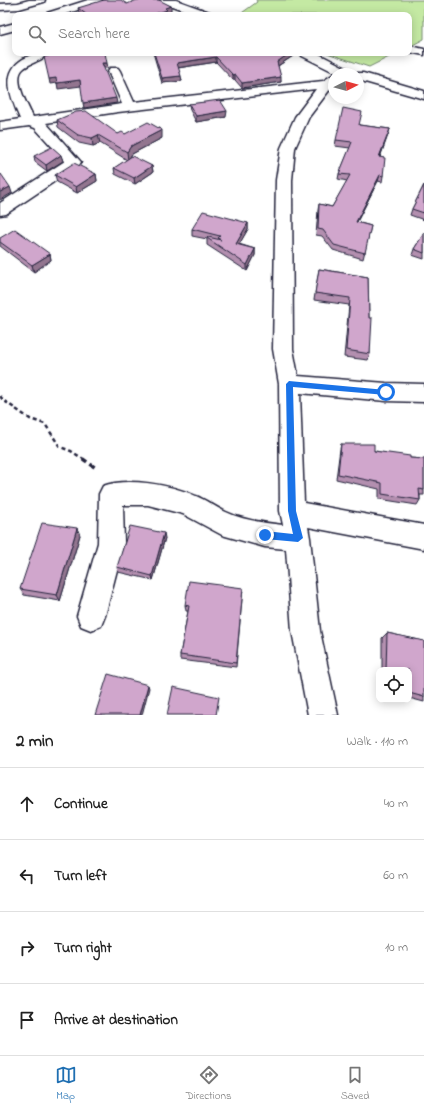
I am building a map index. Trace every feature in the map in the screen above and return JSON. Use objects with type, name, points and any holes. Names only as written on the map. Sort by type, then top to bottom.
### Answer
[{"type":"street","points":[[0,7],[15,12],[40,0]]},
{"type":"street","points":[[61,12],[99,0]]},
{"type":"street","points":[[167,0],[200,12]]},
{"type":"street","points":[[0,32],[12,27]]},
{"type":"street","points":[[412,50],[424,52]]},
{"type":"street","points":[[0,210],[74,162],[40,125],[28,121],[12,82],[14,72],[19,66],[39,56]]},
{"type":"street","points":[[314,56],[328,62],[332,68]]},
{"type":"street","points":[[114,71],[130,107]]},
{"type":"street","points":[[0,126],[328,77]]},
{"type":"street","points":[[364,78],[424,95]]},
{"type":"street","points":[[323,715],[306,631],[298,538],[292,511],[289,384],[283,349],[284,180],[288,148],[302,117],[328,87]]},
{"type":"street","points":[[289,384],[386,392],[424,393]]},
{"type":"street","points":[[91,616],[111,543],[111,494],[148,494],[188,504],[222,523],[265,535],[298,538]]},
{"type":"street","points":[[292,511],[310,516],[424,537]]},
{"type":"path","points":[[0,396],[3,400],[30,420],[45,424],[60,447],[71,451],[96,468]]},
{"type":"green space","points":[[256,0],[424,0],[424,39],[412,45],[412,12],[243,12],[257,2]]},
{"type":"green space","points":[[336,56],[391,56],[369,67]]},
{"type":"building","points":[[104,0],[121,0],[127,4],[137,0],[159,0],[171,6],[165,8],[167,10],[161,12],[83,12],[78,8]]},
{"type":"building","points":[[106,56],[107,63],[102,63],[116,98],[83,103],[80,80],[57,83],[56,78],[49,79],[44,57]]},
{"type":"building","points":[[155,56],[286,56],[277,62],[281,77],[242,83],[235,74],[233,75],[216,57],[177,63],[181,76],[162,78]]},
{"type":"building","points":[[220,100],[227,111],[196,116],[189,104]]},
{"type":"building","points":[[343,108],[362,112],[359,125],[390,129],[379,157],[385,158],[383,176],[380,175],[356,222],[371,226],[365,253],[334,245],[323,230],[318,229],[319,204],[332,207],[350,175],[339,174],[352,142],[336,140]]},
{"type":"building","points":[[86,111],[118,134],[122,132],[125,134],[148,122],[162,130],[131,146],[127,152],[98,135],[92,138],[78,135],[57,120],[76,112]]},
{"type":"building","points":[[52,147],[61,155],[46,165],[34,156]]},
{"type":"building","points":[[132,156],[152,166],[134,178],[114,168]]},
{"type":"building","points":[[74,163],[96,174],[76,187],[55,175]]},
{"type":"building","points":[[1,174],[10,187],[0,192],[0,175]]},
{"type":"building","points":[[424,185],[424,213],[412,209]]},
{"type":"building","points":[[203,211],[248,223],[236,244],[255,249],[247,265],[207,238],[221,240],[218,238],[220,236],[192,229]]},
{"type":"building","points":[[15,229],[50,254],[32,265],[0,242],[0,238]]},
{"type":"building","points":[[424,233],[424,253],[414,249]]},
{"type":"building","points":[[319,269],[368,277],[369,318],[372,318],[370,354],[346,350],[350,298],[315,293]]},
{"type":"building","points":[[341,444],[374,444],[374,451],[410,456],[410,458],[424,459],[424,490],[419,489],[420,500],[382,494],[382,483],[338,474]]},
{"type":"building","points":[[42,523],[77,528],[57,595],[20,589]]},
{"type":"building","points":[[130,526],[164,533],[152,576],[117,567]]},
{"type":"building","points":[[189,581],[243,588],[236,663],[180,655],[189,606],[185,605]]},
{"type":"building","points":[[387,633],[424,641],[424,697],[412,694],[412,667],[386,667]]},
{"type":"building","points":[[108,674],[148,685],[140,715],[95,715]]},
{"type":"building","points":[[173,687],[219,697],[216,715],[167,715]]},
{"type":"route","points":[[265,535],[298,538],[292,511],[289,384],[386,392]]}]
